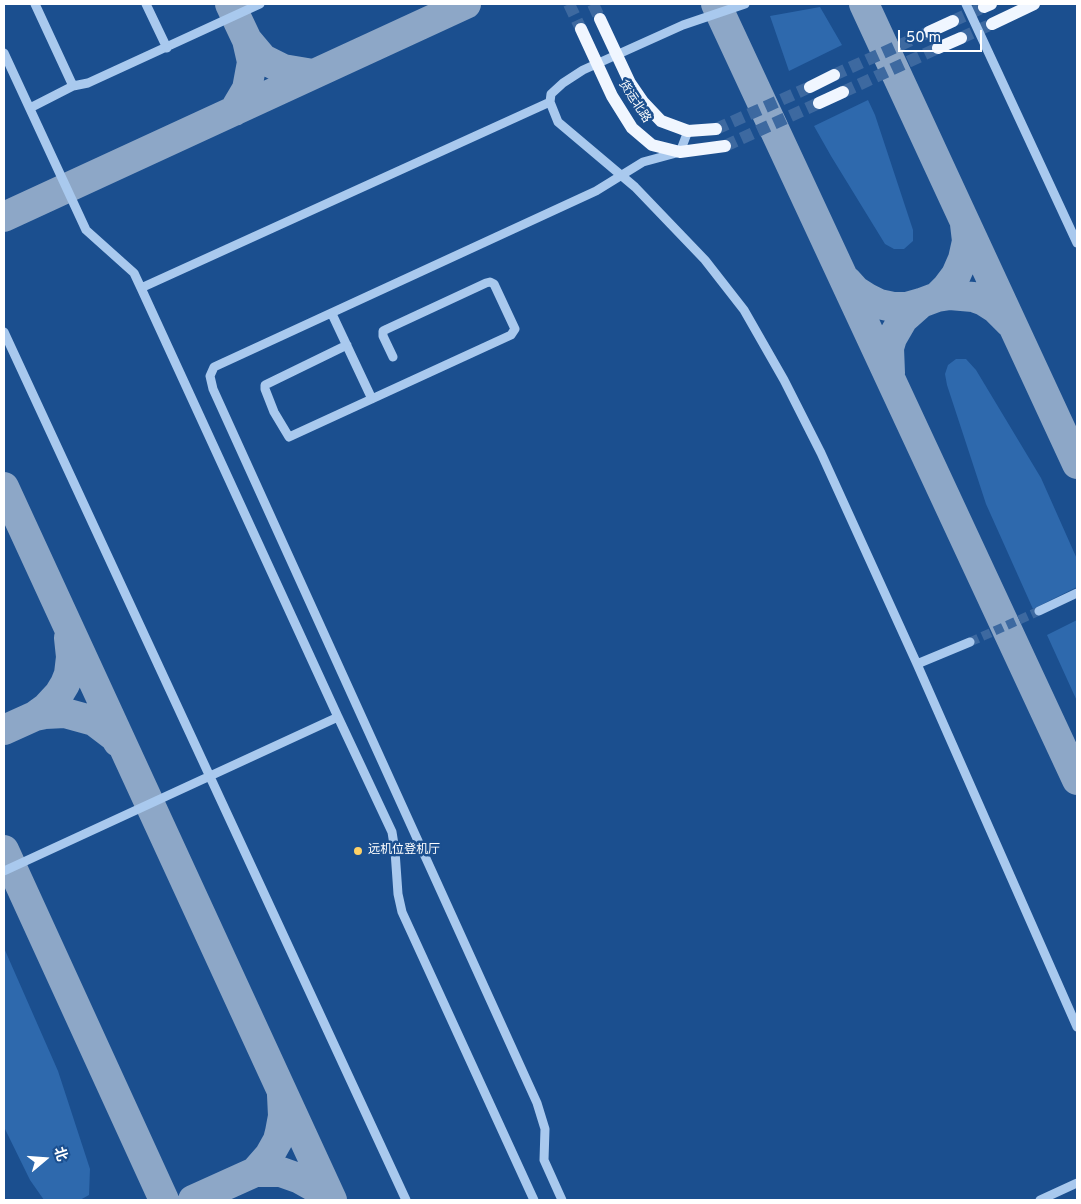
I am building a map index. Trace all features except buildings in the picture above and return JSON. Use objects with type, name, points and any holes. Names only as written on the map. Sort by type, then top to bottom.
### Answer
[{"type":"main road","points":[[992,24],[1034,4]]},
{"type":"main road","name":"货运北路","points":[[600,20],[630,83],[643,102],[661,121],[688,130],[716,129]]},
{"type":"main road","points":[[930,32],[953,21]]},
{"type":"main road","name":"货运北路","points":[[581,29],[612,96],[632,128],[652,145],[680,152],[725,146]]},
{"type":"main road","points":[[938,48],[960,38]]},
{"type":"main road","points":[[810,87],[834,75]]},
{"type":"main road","points":[[819,103],[843,92]]},
{"type":"lane","points":[[35,4],[73,86]]},
{"type":"lane","points":[[146,4],[167,48]]},
{"type":"lane","points":[[30,108],[73,86],[88,83],[260,4]]},
{"type":"lane","points":[[745,4],[701,18],[636,45],[583,70],[563,82],[551,94],[550,102],[558,122],[635,187],[705,260],[744,310],[784,380],[821,453],[918,664],[1077,1027]]},
{"type":"lane","points":[[966,4],[1077,243]]},
{"type":"lane","points":[[4,53],[86,230],[134,273],[141,288],[392,832],[396,851],[398,894],[402,912],[534,1200]]},
{"type":"lane","points":[[141,288],[550,102]]},
{"type":"lane","points":[[562,1200],[544,1160],[545,1129],[537,1102],[213,389],[210,376],[214,367],[596,191],[643,162],[680,152],[688,130]]},
{"type":"lane","points":[[347,345],[265,385],[274,412],[286,435],[291,437],[514,333],[515,329],[494,284],[490,282],[383,332],[393,358]]},
{"type":"lane","points":[[332,314],[372,399]]},
{"type":"lane","points":[[4,332],[406,1200]]},
{"type":"lane","points":[[1039,611],[1077,593]]},
{"type":"lane","points":[[918,664],[970,642]]},
{"type":"lane","points":[[4,871],[338,717]]},
{"type":"lane","points":[[1040,1200],[1077,1183]]},
{"type":"shaded area","points":[[820,7],[842,45],[789,71],[770,16]]},
{"type":"shaded area","points":[[868,100],[875,115],[913,230],[913,241],[904,249],[894,249],[885,244],[814,126]]},
{"type":"shaded area","points":[[956,359],[966,359],[976,370],[1041,478],[1077,559],[1077,587],[1033,609],[986,504],[947,385],[945,374],[948,365]]},
{"type":"shaded area","points":[[1077,620],[1077,701],[1047,635]]},
{"type":"shaded area","points":[[4,948],[58,1071],[90,1169],[89,1195],[80,1200],[44,1200],[30,1180],[4,1127]]},
{"type":"taxiway","points":[[230,4],[247,40],[252,62],[247,89],[234,111]]},
{"type":"taxiway","points":[[4,217],[466,4]]},
{"type":"taxiway","points":[[716,4],[1077,780]]},
{"type":"taxiway","points":[[864,4],[1077,464]]},
{"type":"taxiway","points":[[247,40],[263,59],[283,69],[313,74]]},
{"type":"taxiway","points":[[847,281],[856,291],[867,298],[879,304],[893,307],[907,307],[937,297],[956,275],[963,259],[967,241],[965,224]]},
{"type":"taxiway","points":[[937,297],[950,295],[973,297],[995,308],[1010,323]]},
{"type":"taxiway","points":[[890,373],[889,348],[892,338],[903,319],[921,303]]},
{"type":"taxiway","points":[[4,487],[332,1200]]},
{"type":"taxiway","points":[[35,716],[46,708],[59,694],[65,684],[69,674],[71,657],[69,638]]},
{"type":"taxiway","points":[[4,730],[35,716],[65,713],[94,721],[115,737],[118,742]]},
{"type":"taxiway","points":[[4,850],[164,1200]]},
{"type":"taxiway","points":[[193,1200],[255,1172],[269,1156],[278,1140],[280,1132],[283,1116],[282,1095]]},
{"type":"taxiway","points":[[255,1172],[281,1172],[298,1178],[325,1193],[330,1200]]},
{"type":"tunnel","points":[[569,4],[581,29]]},
{"type":"tunnel","points":[[593,4],[600,19]]},
{"type":"tunnel","points":[[953,21],[984,7]]},
{"type":"tunnel","points":[[961,38],[992,24]]},
{"type":"tunnel","points":[[834,75],[929,32]]},
{"type":"tunnel","points":[[843,92],[938,48]]},
{"type":"tunnel","points":[[716,129],[810,87]]},
{"type":"tunnel","points":[[725,146],[819,103]]},
{"type":"tunnel","points":[[970,642],[1039,611]]},
{"type":"place","name":"远机位登机厅","points":[[358,851]]}]
